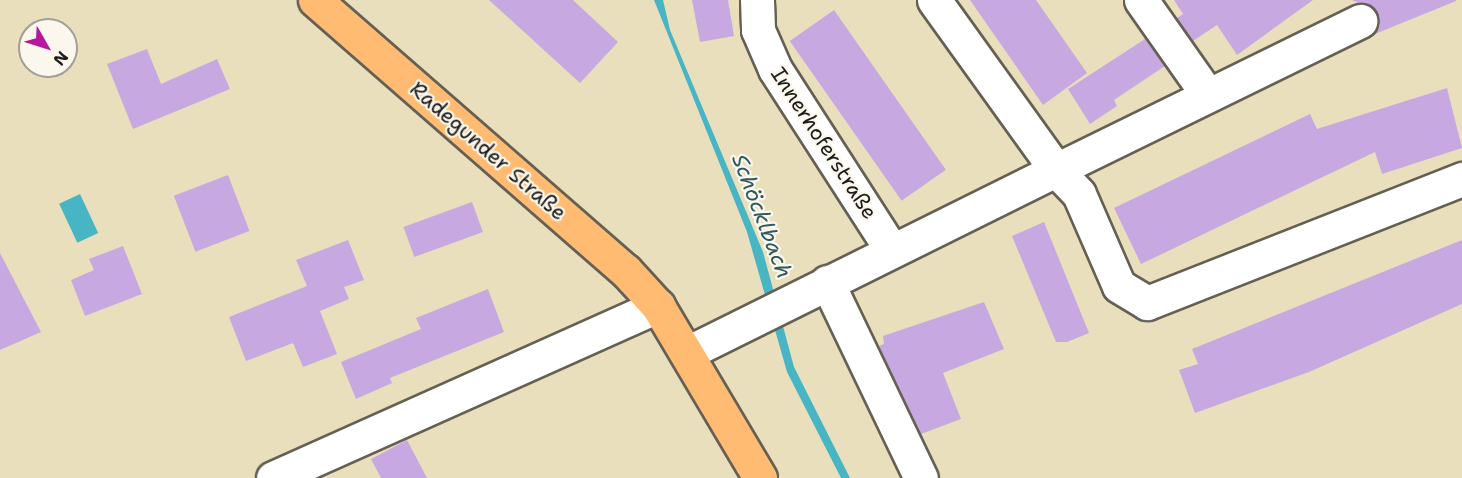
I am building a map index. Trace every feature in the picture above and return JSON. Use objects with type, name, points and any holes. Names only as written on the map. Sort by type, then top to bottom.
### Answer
[{"type":"main road","name":"Radegunder Straße","points":[[315,0],[625,270],[658,306],[690,352],[760,478]]},
{"type":"street","name":"Innerhoferstraße","points":[[757,0],[758,30],[775,69],[891,249]]},
{"type":"street","points":[[934,0],[1056,170],[1079,194],[1119,285],[1147,303],[1462,179]]},
{"type":"street","points":[[1141,0],[1207,94]]},
{"type":"street","points":[[690,352],[891,249],[1360,21]]},
{"type":"street","points":[[827,282],[921,478]]},
{"type":"street","points":[[273,478],[658,306]]},
{"type":"water","name":"Schöcklbach","points":[[654,0],[663,0],[670,30],[763,252],[794,367],[850,478],[841,478],[787,372],[747,232]]},
{"type":"water","points":[[80,194],[98,233],[77,243],[59,204]]},
{"type":"building","points":[[489,0],[573,0],[618,42],[580,83]]},
{"type":"building","points":[[692,0],[728,0],[734,36],[700,42]]},
{"type":"building","points":[[970,0],[1036,0],[1087,73],[1043,105]]},
{"type":"building","points":[[1174,0],[1313,0],[1237,55],[1217,25],[1193,41],[1177,18],[1183,14]]},
{"type":"building","points":[[1352,0],[1456,1],[1370,36],[1379,23],[1377,12]]},
{"type":"building","points":[[834,10],[946,170],[902,201],[790,41]]},
{"type":"building","points":[[1145,39],[1165,66],[1114,100],[1117,106],[1090,124],[1068,89]]},
{"type":"building","points":[[147,49],[161,84],[217,59],[230,89],[133,129],[107,64]]},
{"type":"building","points":[[1447,88],[1462,148],[1382,174],[1375,152],[1141,264],[1114,208],[1310,114],[1317,129]]},
{"type":"building","points":[[228,175],[250,231],[195,252],[174,196]]},
{"type":"building","points":[[472,202],[483,232],[414,257],[403,227]]},
{"type":"building","points":[[1044,222],[1089,333],[1067,342],[1056,342],[1012,236]]},
{"type":"building","points":[[348,240],[364,280],[344,287],[349,299],[320,311],[337,354],[303,367],[293,343],[246,361],[229,317],[307,286],[296,260]]},
{"type":"building","points":[[1462,240],[1462,304],[1309,372],[1195,413],[1179,370],[1198,364],[1192,349]]},
{"type":"building","points":[[123,246],[142,294],[85,316],[71,280],[94,270],[89,259]]},
{"type":"building","points":[[0,253],[41,332],[0,350]]},
{"type":"building","points":[[488,289],[504,332],[390,378],[392,383],[356,399],[341,362],[421,329],[416,318]]},
{"type":"building","points":[[984,302],[1004,349],[943,373],[961,419],[921,434],[879,346],[884,344],[883,336]]},
{"type":"building","points":[[407,440],[427,478],[381,478],[371,459]]}]
